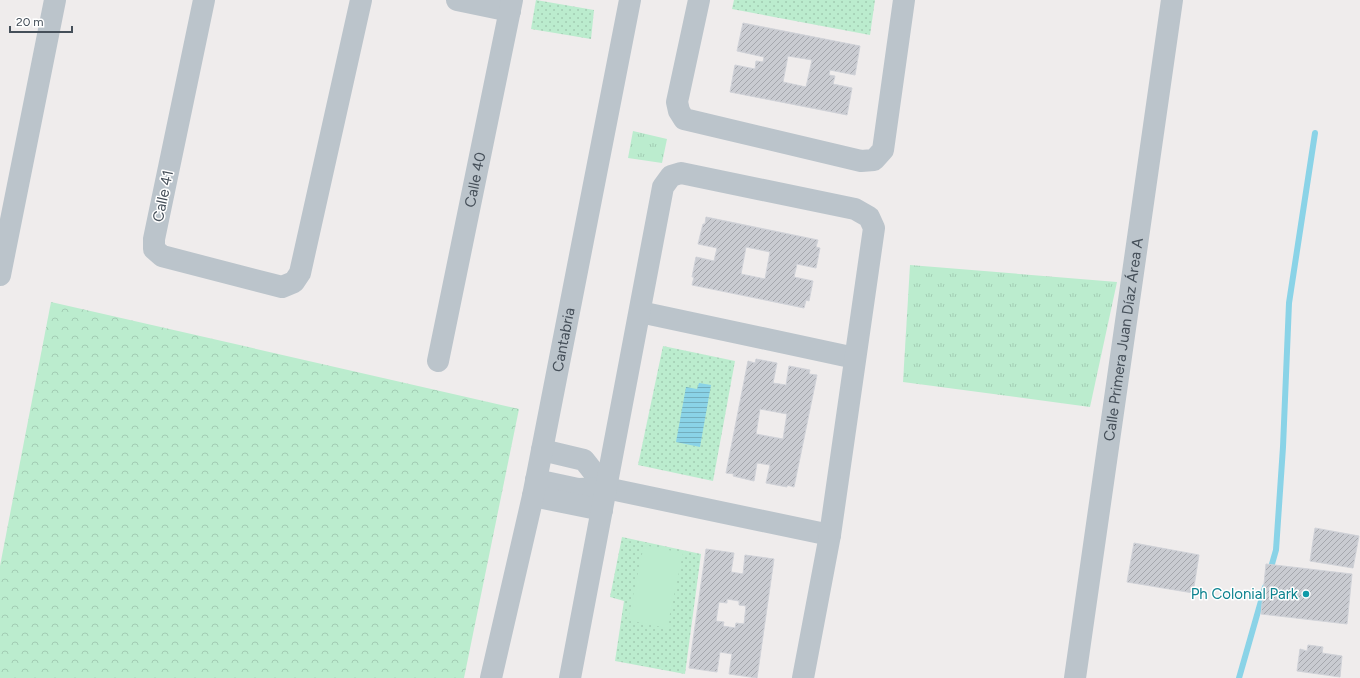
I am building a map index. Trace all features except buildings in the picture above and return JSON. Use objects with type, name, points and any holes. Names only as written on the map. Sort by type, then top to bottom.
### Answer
[{"type":"street","points":[[0,274],[4,239],[55,0]]},
{"type":"street","name":"Calle 41","points":[[204,0],[154,238],[154,249],[162,256],[282,287],[294,282],[300,273],[361,0]]},
{"type":"street","points":[[457,0],[511,5]]},
{"type":"street","name":"Cantabria","points":[[491,678],[542,450],[630,0]]},
{"type":"street","points":[[699,0],[677,102],[679,111],[684,119],[861,161],[874,160],[883,150],[904,0]]},
{"type":"street","name":"Calle Primera Juan Díaz Área A","points":[[1075,678],[1172,0]]},
{"type":"street","name":"Calle 40","points":[[438,361],[511,5]]},
{"type":"street","points":[[570,678],[663,187],[671,176],[681,172],[855,209],[869,217],[874,228],[830,535],[803,678]]},
{"type":"street","points":[[640,312],[855,358]]},
{"type":"street","points":[[542,450],[584,460],[606,488]]},
{"type":"street","points":[[534,488],[606,488],[830,535]]},
{"type":"street","points":[[534,488],[602,510]]},
{"type":"green space","points":[[536,0],[594,10],[591,39],[531,29]]},
{"type":"green space","points":[[734,0],[875,0],[870,35],[732,9]]},
{"type":"green space","points":[[633,131],[667,139],[662,163],[628,158]]},
{"type":"green space","points":[[910,265],[1117,282],[1090,407],[903,382]]},
{"type":"green space","points":[[51,302],[519,409],[464,678],[0,678],[0,566]]},
{"type":"green space","points":[[663,346],[735,361],[713,481],[638,465]]},
{"type":"green space","points":[[622,537],[701,554],[685,674],[615,661],[624,601],[610,597]]},
{"type":"green space","points":[[644,545],[683,553],[667,628],[628,620]]},
{"type":"water","points":[[699,383],[711,385],[700,447],[676,442],[686,387],[697,389]]},
{"type":"waterway","points":[[1270,571],[1276,550],[1283,447],[1289,303],[1315,133]]},
{"type":"waterway","points":[[1239,678],[1265,587]]},
{"type":"place","name":"Ph Colonial Park","points":[[1306,594]]}]
